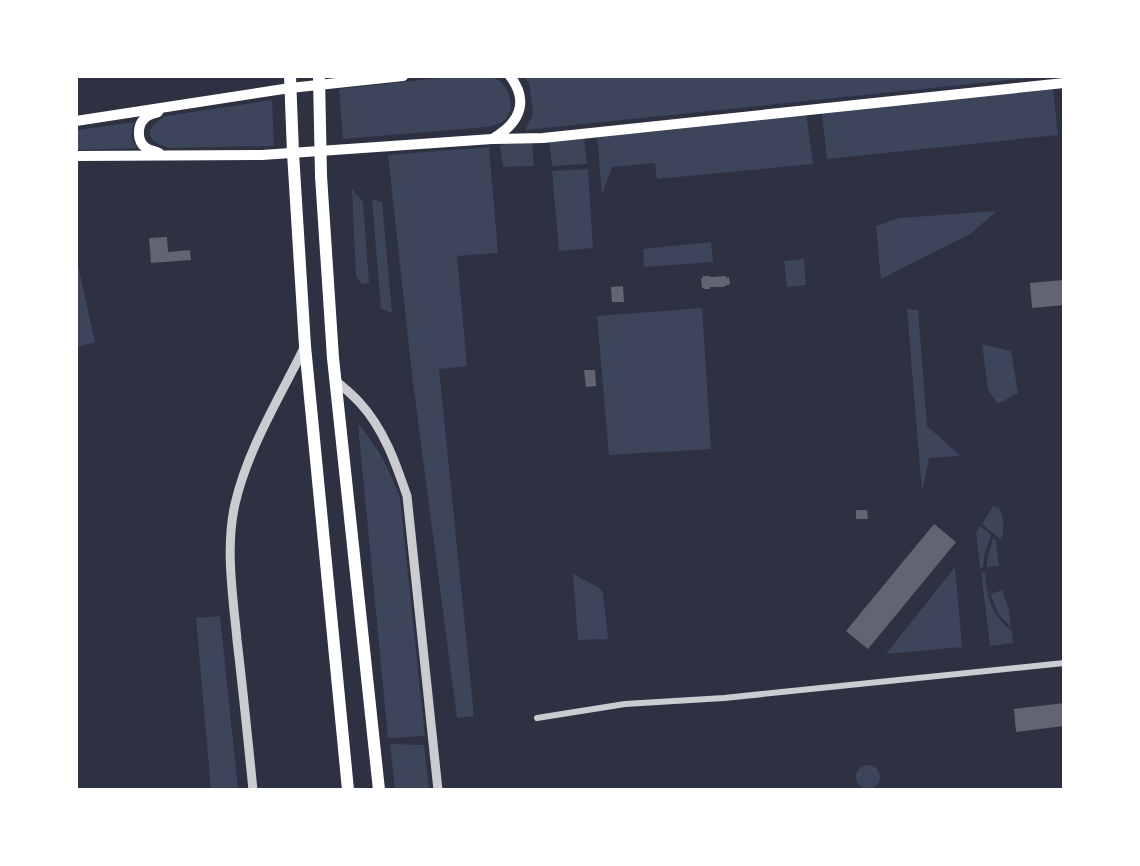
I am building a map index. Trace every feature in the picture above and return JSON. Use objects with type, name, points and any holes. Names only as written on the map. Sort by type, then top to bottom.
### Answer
[{"type":"highway","points":[[319,81],[321,152],[336,381],[379,789]]},
{"type":"highway","points":[[290,82],[304,346],[348,789]]},
{"type":"main road","points":[[76,121],[223,98],[290,82],[403,76]]},
{"type":"main road","points":[[492,140],[509,128],[520,108],[517,86],[510,76]]},
{"type":"main road","points":[[76,156],[218,156],[543,138],[1064,83]]},
{"type":"main road","points":[[165,156],[144,147],[139,139],[139,130],[145,117],[175,106]]},
{"type":"street","points":[[253,789],[233,598],[231,527],[239,488],[256,442],[304,346]]},
{"type":"street","points":[[336,381],[361,404],[382,435],[407,496],[438,789]]},
{"type":"street","points":[[537,718],[625,704],[724,698],[1064,663]]},
{"type":"shaded area","points":[[458,76],[487,76],[504,85],[511,106],[506,118],[487,127],[343,139],[339,89]]},
{"type":"shaded area","points":[[523,77],[1040,77],[525,130],[533,114],[529,82]]},
{"type":"shaded area","points":[[1053,89],[1058,135],[827,159],[822,113]]},
{"type":"shaded area","points":[[272,100],[274,146],[169,148],[151,138],[151,129],[166,116]]},
{"type":"shaded area","points":[[806,112],[813,164],[657,179],[655,163],[612,167],[602,194],[597,134]]},
{"type":"shaded area","points":[[135,122],[132,136],[138,148],[77,150],[77,130]]},
{"type":"shaded area","points":[[584,136],[587,164],[552,166],[549,139]]},
{"type":"shaded area","points":[[532,142],[534,166],[503,167],[500,145]]},
{"type":"shaded area","points":[[489,147],[498,253],[457,256],[467,366],[439,369],[474,716],[457,718],[413,383],[388,155]]},
{"type":"shaded area","points":[[588,169],[593,248],[559,251],[552,171]]},
{"type":"shaded area","points":[[352,189],[363,202],[369,283],[362,284],[356,276]]},
{"type":"shaded area","points":[[372,199],[382,202],[392,313],[381,309]]},
{"type":"shaded area","points":[[997,211],[970,234],[881,279],[876,226],[899,218]]},
{"type":"shaded area","points":[[711,242],[713,262],[644,267],[643,249]]},
{"type":"shaded area","points":[[804,259],[806,285],[787,287],[784,261]]},
{"type":"shaded area","points":[[77,261],[95,342],[76,347]]},
{"type":"shaded area","points":[[702,308],[711,449],[609,455],[597,316]]},
{"type":"shaded area","points":[[907,309],[918,310],[927,426],[961,456],[929,458],[922,492]]},
{"type":"shaded area","points":[[982,344],[1011,351],[1018,393],[998,404],[988,390]]},
{"type":"shaded area","points":[[358,424],[382,459],[400,498],[425,736],[388,738]]},
{"type":"shaded area","points":[[993,506],[999,508],[1002,515],[1001,540],[982,524]]},
{"type":"shaded area","points":[[980,526],[991,535],[983,567],[980,568],[976,533]]},
{"type":"shaded area","points":[[993,538],[998,542],[996,542],[999,566],[987,567],[987,560]]},
{"type":"shaded area","points":[[955,567],[962,647],[886,654]]},
{"type":"shaded area","points":[[981,571],[985,573],[991,605],[999,619],[1012,631],[1013,643],[990,646]]},
{"type":"shaded area","points":[[573,574],[598,587],[603,593],[608,639],[578,640]]},
{"type":"shaded area","points":[[1002,590],[1009,609],[1011,627],[999,615],[991,596]]},
{"type":"shaded area","points":[[220,616],[238,789],[211,789],[196,618]]},
{"type":"shaded area","points":[[390,744],[424,745],[429,789],[395,789]]},
{"type":"shaded area","points":[[868,765],[876,769],[880,777],[876,785],[868,789],[860,785],[856,777],[860,769]]},
{"type":"building","points":[[167,237],[168,252],[190,250],[191,260],[151,263],[149,238]]},
{"type":"building","points":[[703,276],[726,276],[726,278],[729,277],[730,284],[704,289],[701,278]]},
{"type":"building","points":[[1064,280],[1064,305],[1032,308],[1030,283]]},
{"type":"building","points":[[623,286],[624,302],[612,302],[611,287]]},
{"type":"building","points":[[584,370],[595,370],[596,386],[586,387]]},
{"type":"building","points":[[856,510],[867,510],[868,519],[856,519]]},
{"type":"building","points":[[934,524],[956,542],[868,649],[846,631]]},
{"type":"building","points":[[1064,703],[1064,726],[1016,732],[1014,709]]}]
